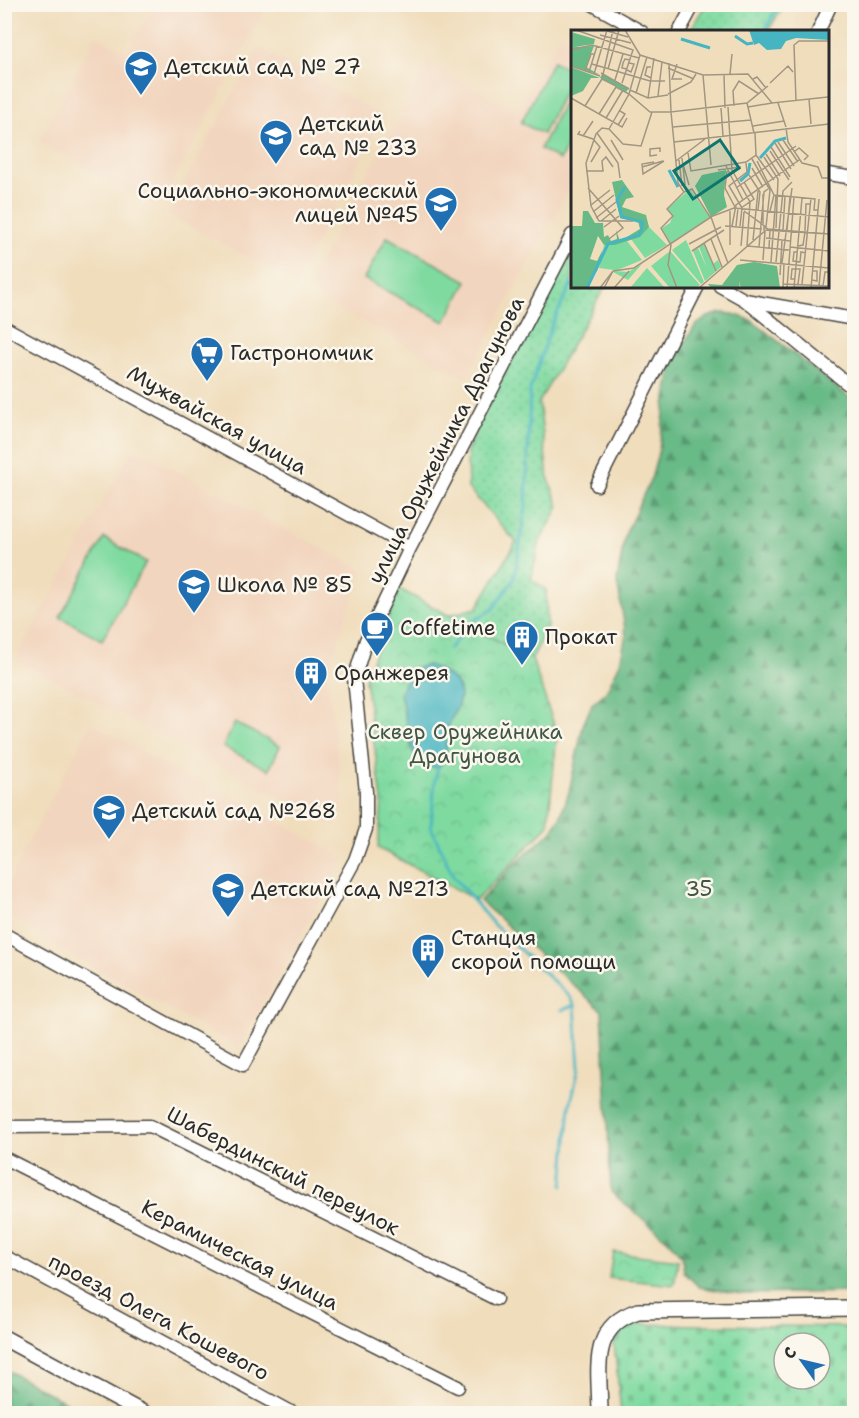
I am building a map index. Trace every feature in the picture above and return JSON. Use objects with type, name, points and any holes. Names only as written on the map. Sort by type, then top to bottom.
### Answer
[{"type":"main road","points":[[600,1413],[602,1341],[610,1327],[627,1314],[638,1311],[855,1308]]},
{"type":"main road","points":[[4,1338],[145,1413]]},
{"type":"street","points":[[592,4],[638,30]]},
{"type":"street","points":[[680,30],[694,4]]},
{"type":"street","points":[[819,30],[831,4]]},
{"type":"street","points":[[829,174],[855,178]]},
{"type":"street","name":"улица Оружейника Драгунова","points":[[4,934],[243,1065],[351,868],[366,829],[366,792],[354,679],[366,640],[410,548],[571,239]]},
{"type":"street","points":[[597,484],[697,288]]},
{"type":"street","points":[[724,288],[745,300],[855,388]]},
{"type":"street","points":[[745,300],[855,319]]},
{"type":"street","name":"Мужвайская улица","points":[[4,327],[410,548]]},
{"type":"street","name":"Шабердинский переулок","points":[[4,1127],[150,1126],[495,1299]]},
{"type":"street","name":"Керамическая улица","points":[[4,1158],[458,1387]]},
{"type":"street","name":"проезд Олега Кошевого","points":[[4,1256],[295,1413]]},
{"type":"shaded area","name":"Детский сад № 27","points":[[154,5],[255,5],[265,10],[159,208],[39,142],[95,36],[127,51]]},
{"type":"shaded area","name":"Социально-экономический лицей №45","points":[[561,34],[571,39],[571,186],[466,378],[325,302],[312,289],[310,280],[428,63],[517,111]]},
{"type":"shaded area","name":"Детский сад № 233","points":[[258,47],[384,116],[295,283],[167,214]]},
{"type":"shaded area","name":"Школа № 85","points":[[133,448],[363,570],[327,673],[344,807],[335,826],[15,660]]},
{"type":"shaded area","points":[[91,723],[215,792],[219,789],[345,858],[238,1047],[43,940],[45,937],[5,915],[5,888]]},
{"type":"green space","points":[[705,4],[784,5],[769,30],[691,30]]},
{"type":"green space","points":[[553,61],[571,70],[571,78],[543,134],[521,123]]},
{"type":"green space","points":[[571,89],[571,139],[560,160],[540,149]]},
{"type":"green space","points":[[387,237],[467,281],[445,322],[364,279]]},
{"type":"green space","points":[[571,252],[571,288],[604,288],[539,402],[548,477],[559,507],[540,541],[531,579],[546,590],[547,627],[532,659],[448,615],[477,608],[516,542],[468,488],[467,451],[496,386],[542,310]]},
{"type":"green space","name":"35","points":[[721,313],[751,320],[854,401],[854,1292],[742,1294],[699,1287],[684,1272],[682,1257],[669,1241],[611,1192],[602,1011],[480,901],[513,865],[552,831],[560,818],[569,792],[583,725],[592,704],[606,692],[620,663],[626,635],[617,581],[625,535],[652,476],[659,449],[670,371],[677,354],[695,326],[708,317]]},
{"type":"green space","points":[[104,538],[146,562],[102,640],[60,617]]},
{"type":"green space","name":"Сквер Оружейника Драгунова","points":[[399,589],[532,659],[557,734],[548,826],[476,900],[378,848],[382,800],[365,679]]},
{"type":"green space","points":[[235,723],[280,746],[269,770],[223,747]]},
{"type":"green space","points":[[613,1252],[678,1260],[674,1285],[609,1278]]},
{"type":"green space","points":[[628,1324],[854,1327],[854,1413],[621,1413],[614,1342]]},
{"type":"green space","points":[[5,1369],[85,1413],[5,1413]]},
{"type":"water","points":[[428,665],[453,679],[460,697],[448,728],[446,753],[438,768],[424,766],[412,750],[400,693],[409,673],[416,668]]},
{"type":"waterway","points":[[765,30],[779,4]]},
{"type":"waterway","points":[[449,649],[473,621],[493,609],[514,579],[526,507],[530,390],[552,324],[571,285]]},
{"type":"waterway","points":[[438,768],[431,827],[453,876],[494,925],[570,997],[575,1005],[579,1068],[570,1106],[563,1186]]},
{"type":"waterway","points":[[562,1010],[575,1005]]},
{"type":"place","name":"Детский сад № 27","points":[[141,96]]},
{"type":"place","name":"Детский сад № 233","points":[[276,165]]},
{"type":"place","name":"Социально-экономический лицей №45","points":[[441,232]]},
{"type":"place","name":"Гастрономчик","points":[[207,382]]},
{"type":"place","name":"Школа № 85","points":[[194,614]]},
{"type":"place","name":"Coffetime","points":[[377,657]]},
{"type":"place","name":"Прокат","points":[[522,666]]},
{"type":"place","name":"Оранжерея","points":[[311,702]]},
{"type":"place","name":"Детский сад №268","points":[[109,840]]},
{"type":"place","name":"Детский сад №213","points":[[228,918]]},
{"type":"place","name":"Станция скорой помощи","points":[[428,979]]}]
